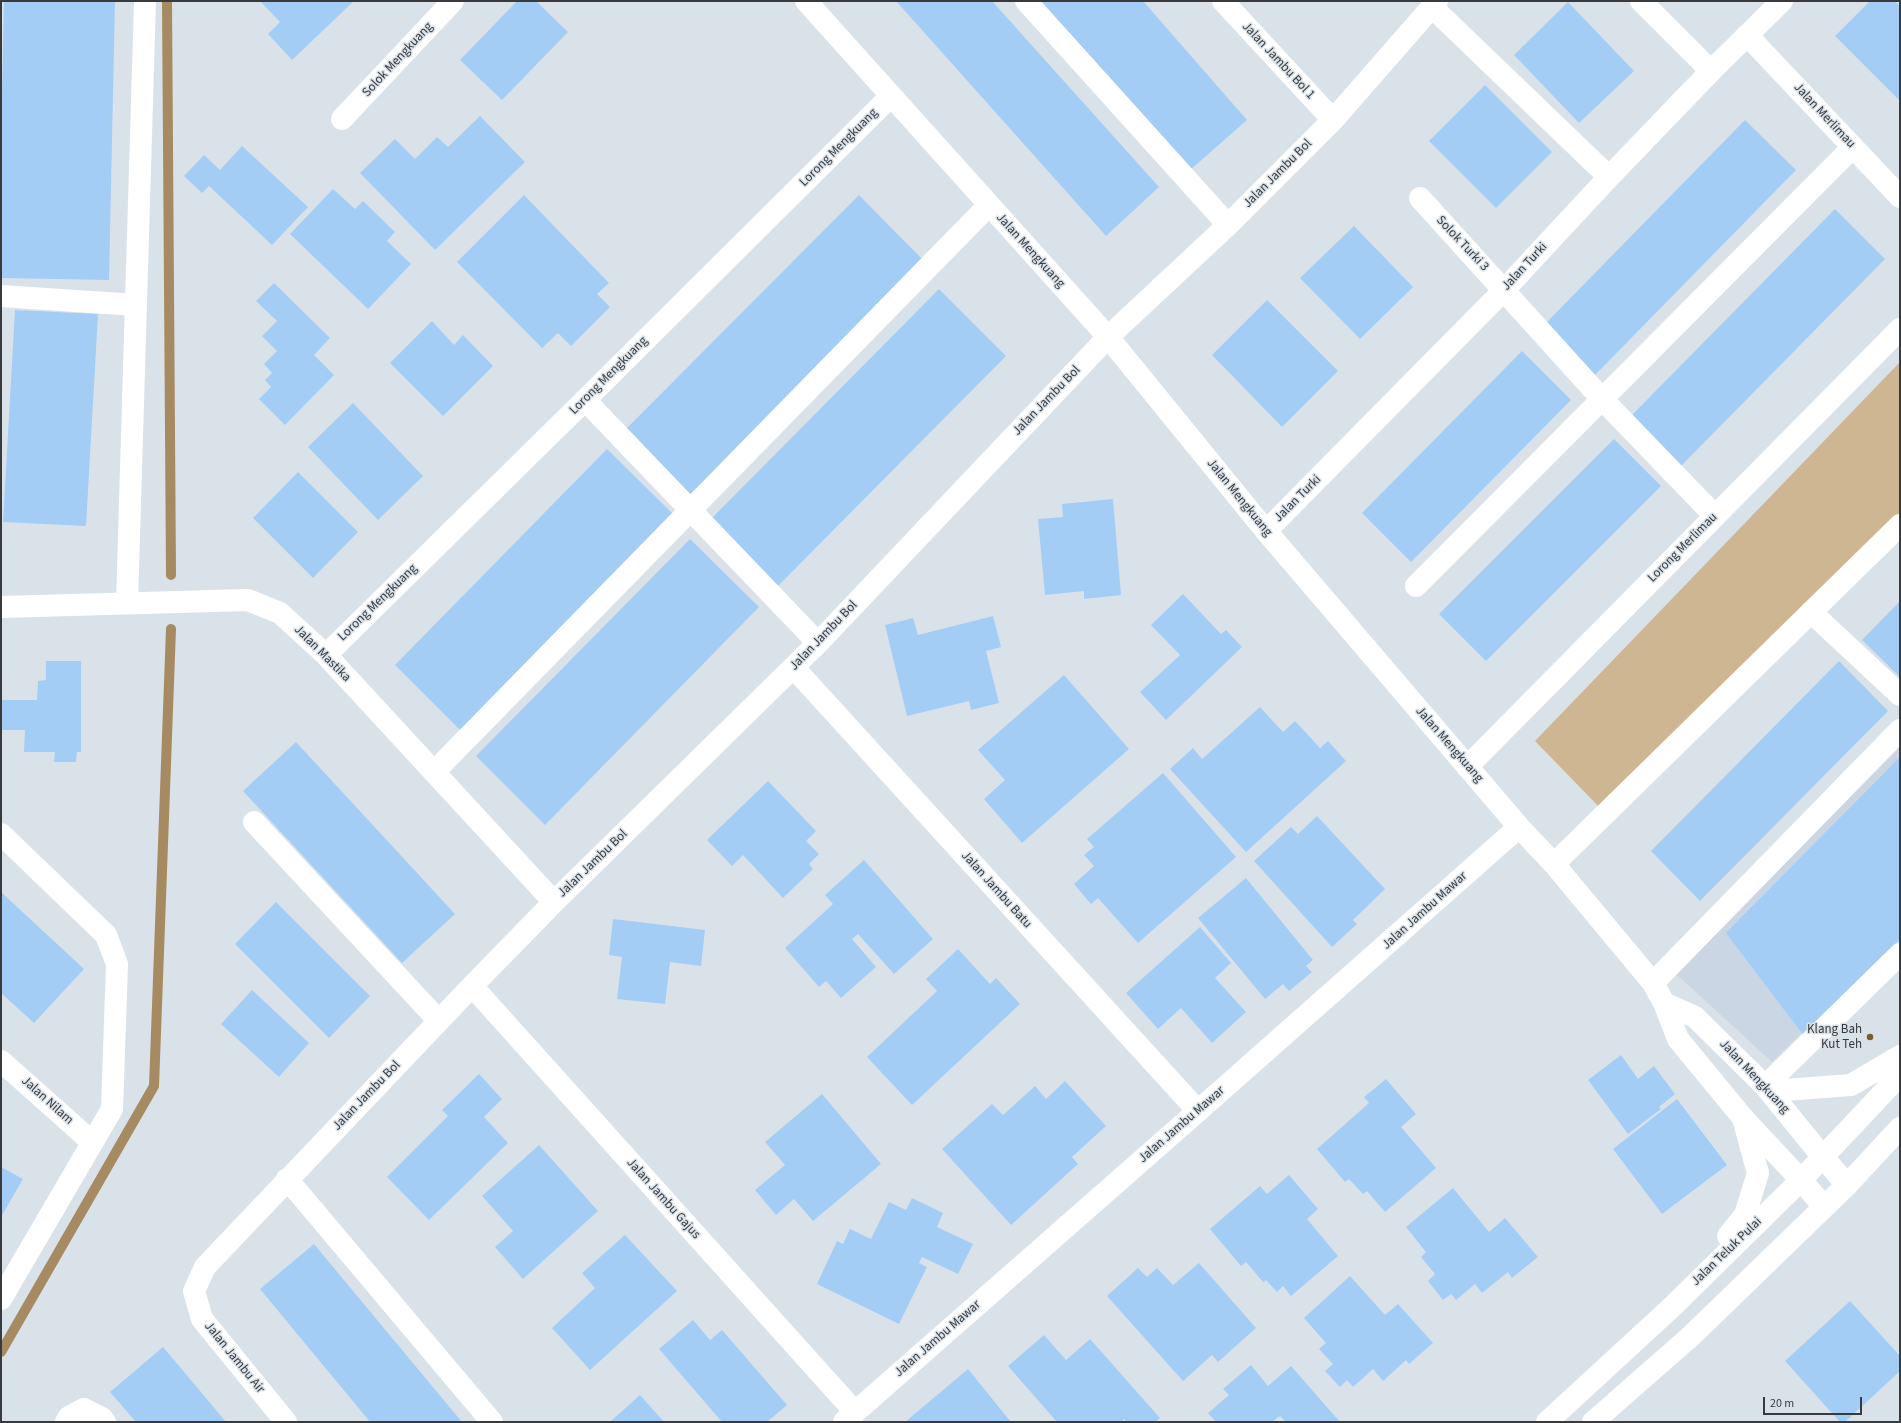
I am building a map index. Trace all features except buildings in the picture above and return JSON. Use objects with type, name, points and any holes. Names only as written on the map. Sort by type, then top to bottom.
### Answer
[{"type":"street","points":[[127,603],[145,1]]},
{"type":"street","name":"Solok Mengkuang","points":[[342,119],[453,1]]},
{"type":"street","name":"Jalan Mengkuang","points":[[806,1],[1108,337],[1266,532],[1519,827],[1554,864],[1653,983],[1664,1003],[1678,1039],[1743,1118],[1824,1207]]},
{"type":"street","points":[[1026,1],[1228,225]]},
{"type":"street","name":"Jalan Jambu Bol 1","points":[[1223,1],[1333,120]]},
{"type":"street","points":[[1641,1],[1711,71]]},
{"type":"street","name":"Jalan Turki","points":[[1266,532],[1504,290],[1609,177],[1711,71],[1782,1]]},
{"type":"street","points":[[1435,4],[1609,177]]},
{"type":"street","name":"Jalan Jambu Bol","points":[[206,1267],[287,1179],[554,902],[794,668],[1108,337],[1228,225],[1333,120],[1435,4]]},
{"type":"street","name":"Jalan Merlimau","points":[[1747,35],[1900,197]]},
{"type":"street","name":"Lorong Mengkuang","points":[[326,655],[891,96]]},
{"type":"street","points":[[1416,586],[1853,147]]},
{"type":"street","name":"Solok Turki 3","points":[[1420,198],[1602,399],[1715,516]]},
{"type":"street","points":[[434,772],[989,205]]},
{"type":"street","points":[[1,296],[136,305]]},
{"type":"street","name":"Lorong Merlimau","points":[[1467,767],[1900,329]]},
{"type":"street","points":[[585,400],[818,643]]},
{"type":"street","points":[[1554,864],[1900,525]]},
{"type":"street","name":"Jalan Mastika","points":[[1,607],[248,600],[280,613],[326,655],[554,902]]},
{"type":"street","points":[[1811,612],[1900,695]]},
{"type":"street","name":"Jalan Jambu Batu","points":[[794,668],[1198,1112]]},
{"type":"street","points":[[1653,983],[1900,730]]},
{"type":"street","points":[[254,822],[439,1021]]},
{"type":"street","name":"Jalan Jambu Mawar","points":[[849,1417],[1198,1112],[1519,827]]},
{"type":"street","points":[[1,834],[106,935],[117,964],[112,1109],[1,1300]]},
{"type":"street","points":[[1768,1088],[1900,954]]},
{"type":"street","name":"Jalan Jambu Gajus","points":[[472,986],[849,1417]]},
{"type":"street","name":"Jalan Mengkuang","points":[[1664,1003],[1695,1017],[1768,1088],[1847,1185]]},
{"type":"street","points":[[1768,1088],[1851,1085],[1900,1056]]},
{"type":"street","name":"Jalan Nilam","points":[[1,1061],[92,1142]]},
{"type":"street","name":"Jalan Teluk Pulai","points":[[1546,1422],[1673,1306],[1801,1180],[1900,1075]]},
{"type":"street","points":[[1673,1306],[1745,1215],[1758,1173],[1743,1118]]},
{"type":"street","points":[[1594,1422],[1691,1336],[1847,1185],[1900,1128]]},
{"type":"street","points":[[287,1179],[492,1422]]},
{"type":"street","name":"Jalan Jambu Air","points":[[206,1267],[194,1291],[202,1319],[286,1422]]},
{"type":"street","points":[[66,1422],[69,1417],[84,1409],[102,1418],[105,1422]]},
{"type":"shaded area","points":[[1900,362],[1900,514],[1603,811],[1535,741]]},
{"type":"shaded area","points":[[1900,747],[1900,937],[1772,1062],[1676,974]]},
{"type":"waterway","points":[[167,1],[171,575]]},
{"type":"waterway","points":[[1,1352],[154,1086],[171,629]]},
{"type":"place","name":"Klang Bah Kut Teh","points":[[1870,1037]]}]
